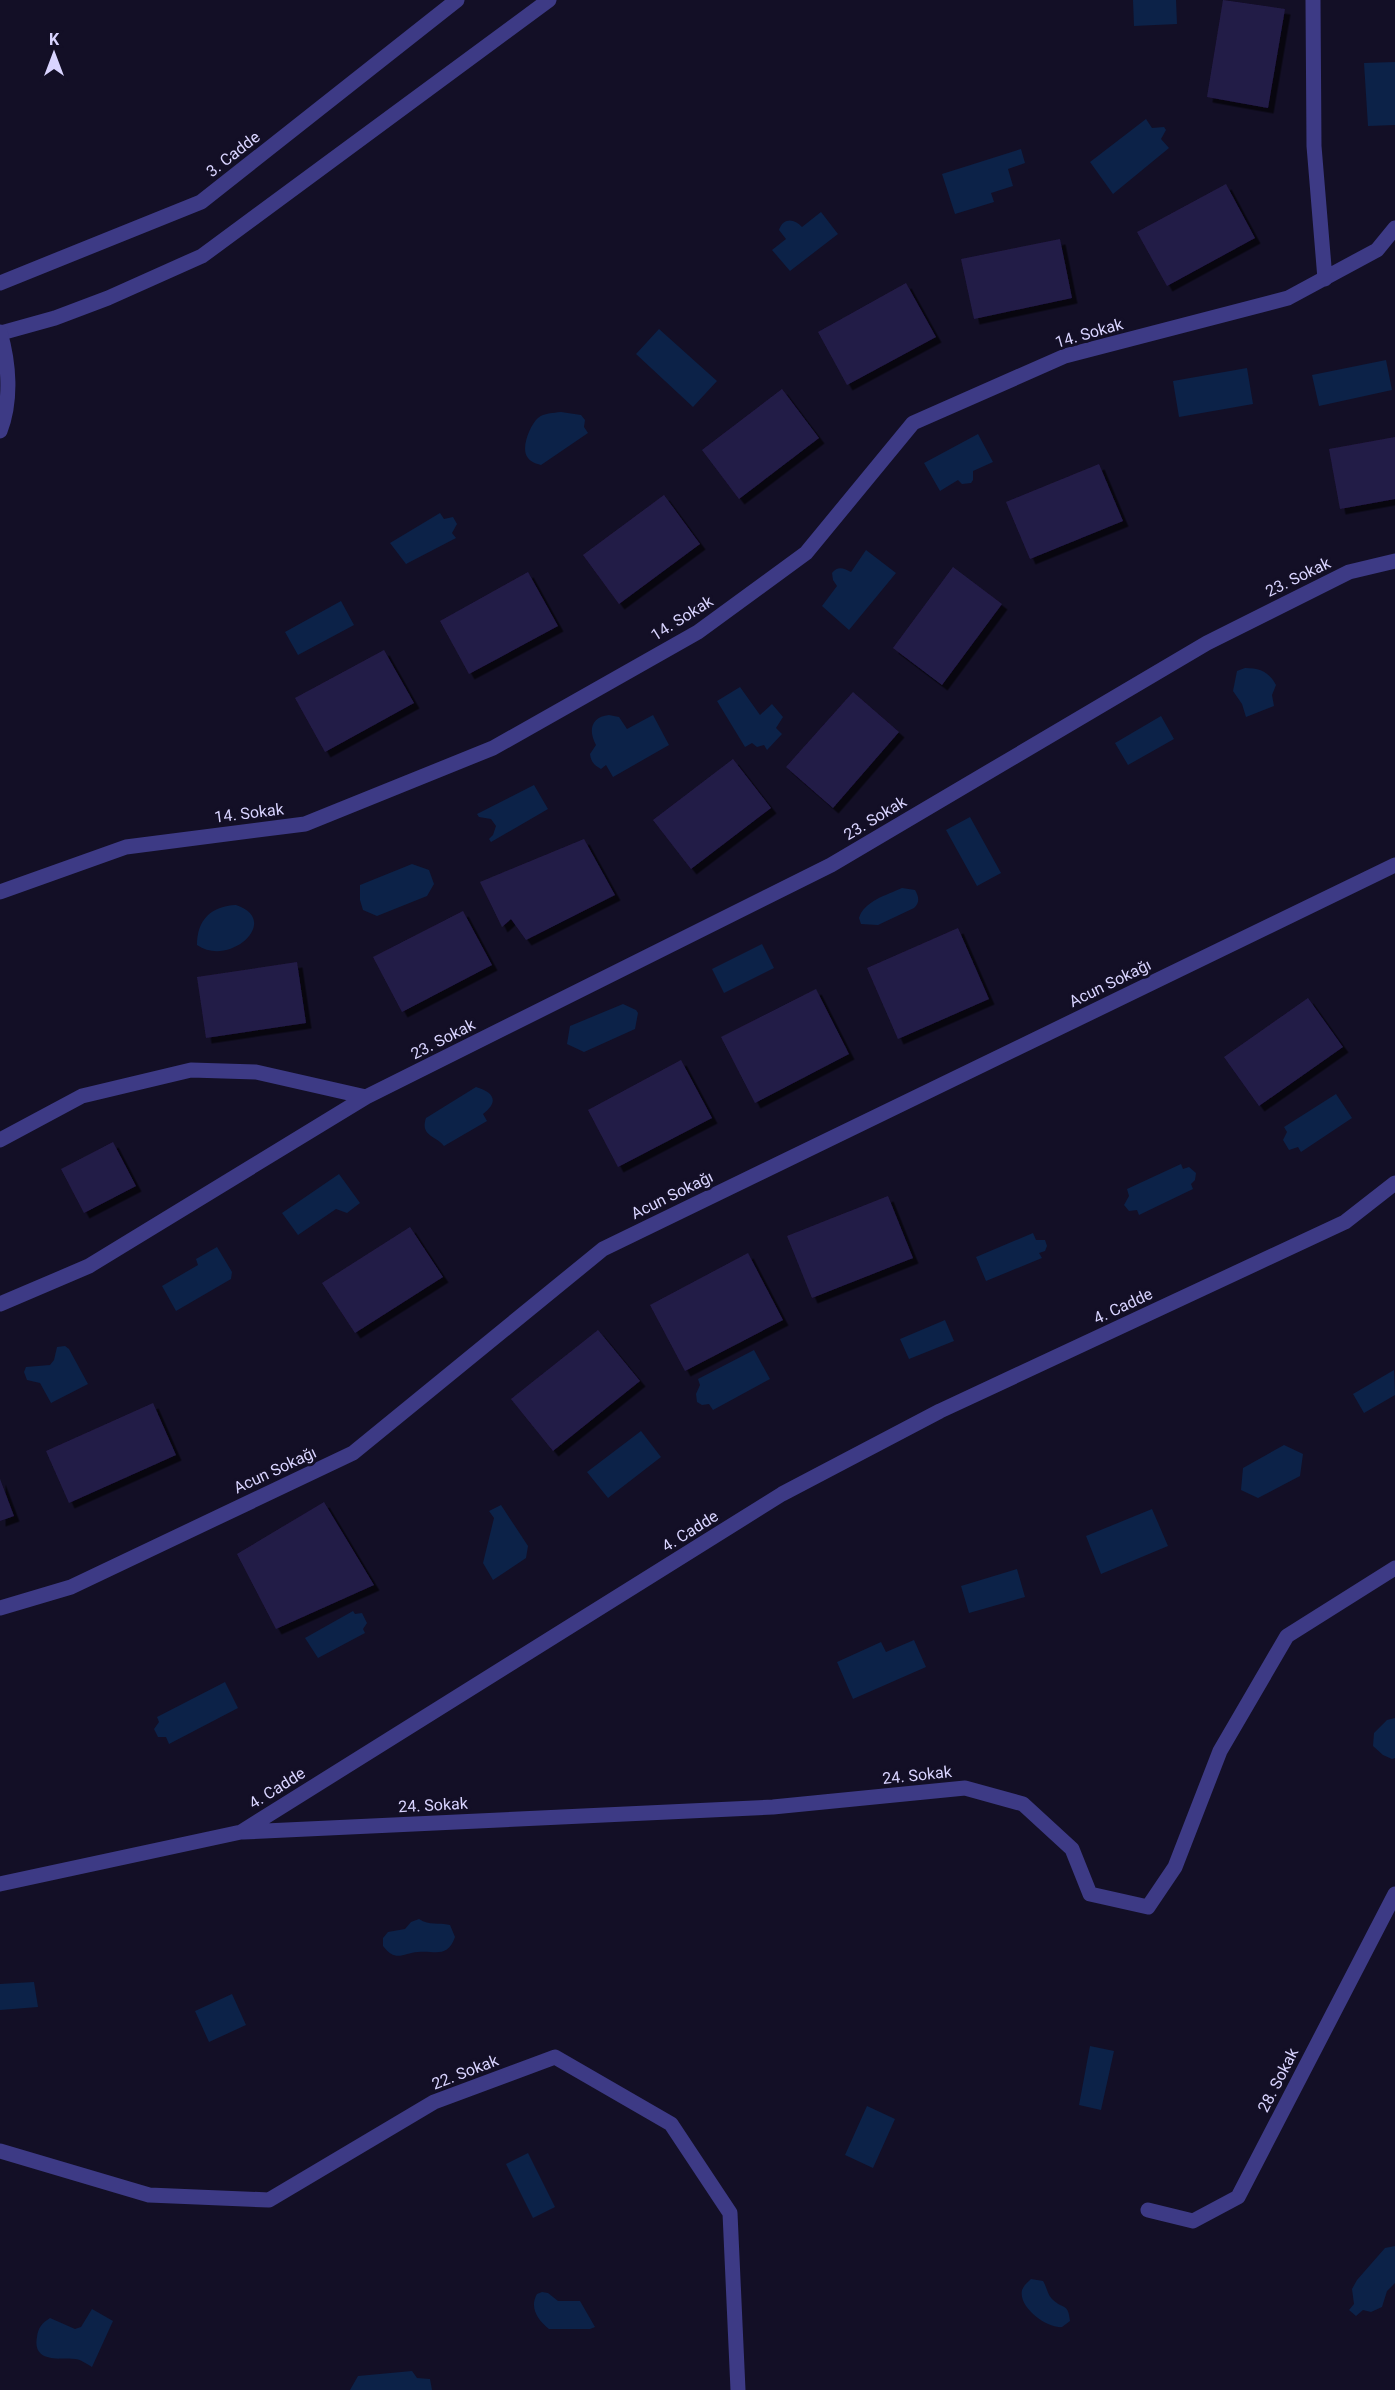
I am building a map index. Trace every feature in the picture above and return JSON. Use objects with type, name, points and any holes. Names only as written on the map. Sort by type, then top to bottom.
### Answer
[{"type":"street","name":"3. Cadde","points":[[0,283],[201,202],[457,0]]},
{"type":"street","points":[[0,431],[5,419],[9,374],[0,332],[55,318],[108,298],[202,256],[549,0]]},
{"type":"street","points":[[1313,0],[1314,146],[1325,279]]},
{"type":"street","name":"14. Sokak","points":[[0,892],[126,846],[305,824],[493,748],[698,632],[806,552],[913,423],[1065,356],[1288,298],[1377,250],[1395,228]]},
{"type":"street","name":"23. Sokak","points":[[0,1304],[89,1266],[366,1097],[831,865],[1207,643],[1349,572],[1395,561]]},
{"type":"street","name":"Acun Sokağı","points":[[0,1608],[72,1587],[353,1453],[603,1249],[1395,865]]},
{"type":"street","points":[[0,1140],[82,1096],[191,1070],[256,1072],[366,1097]]},
{"type":"street","name":"4. Cadde","points":[[0,1884],[241,1832],[782,1494],[940,1411],[1345,1222],[1395,1183]]},
{"type":"street","name":"24. Sokak","points":[[241,1832],[773,1807],[965,1788],[1023,1804],[1072,1849],[1090,1894],[1148,1907],[1175,1867],[1220,1751],[1287,1635],[1395,1568]]},
{"type":"street","name":"28. Sokak","points":[[1148,2210],[1193,2221],[1238,2197],[1395,1894]]},
{"type":"street","name":"22. Sokak","points":[[0,2151],[148,2195],[269,2200],[434,2102],[555,2057],[671,2124],[730,2213],[738,2390]]},
{"type":"water","points":[[1133,0],[1176,0],[1177,24],[1134,26]]},
{"type":"water","points":[[1395,62],[1395,125],[1368,126],[1364,63]]},
{"type":"water","points":[[1146,119],[1152,128],[1164,127],[1166,130],[1161,139],[1169,148],[1113,194],[1090,162]]},
{"type":"water","points":[[1021,149],[1025,163],[1008,169],[1013,186],[991,193],[994,202],[955,214],[942,174]]},
{"type":"water","points":[[821,212],[838,234],[790,271],[772,250],[786,239],[779,230],[781,226],[786,221],[792,221],[802,227]]},
{"type":"water","points":[[659,329],[717,381],[693,407],[636,354]]},
{"type":"water","points":[[1386,360],[1392,390],[1319,406],[1312,375]]},
{"type":"water","points":[[1247,368],[1253,404],[1179,417],[1173,381]]},
{"type":"water","points":[[561,412],[581,415],[585,420],[584,427],[588,433],[541,465],[532,462],[525,449],[532,426],[540,416]]},
{"type":"water","points":[[978,434],[993,462],[973,471],[971,483],[962,484],[958,480],[940,491],[924,463]]},
{"type":"water","points":[[440,513],[444,519],[453,517],[457,524],[452,533],[456,538],[406,564],[390,543]]},
{"type":"water","points":[[866,550],[896,573],[849,630],[822,606],[837,586],[832,573],[841,568],[851,572]]},
{"type":"water","points":[[341,601],[354,625],[298,655],[285,632]]},
{"type":"water","points":[[1245,668],[1264,672],[1276,685],[1272,695],[1274,706],[1246,717],[1242,704],[1233,691],[1237,671]]},
{"type":"water","points":[[740,687],[760,715],[772,704],[783,717],[776,728],[782,734],[767,750],[764,745],[757,747],[752,743],[745,747],[717,701]]},
{"type":"water","points":[[609,715],[619,717],[627,729],[653,715],[669,745],[613,777],[606,765],[601,769],[595,765],[590,754],[596,745],[592,734],[593,725],[598,718]]},
{"type":"water","points":[[1161,716],[1174,739],[1128,765],[1115,743]]},
{"type":"water","points":[[534,785],[548,809],[491,842],[489,839],[496,826],[491,819],[479,817],[477,814]]},
{"type":"water","points":[[970,817],[1001,873],[977,886],[946,830]]},
{"type":"water","points":[[412,864],[429,870],[434,884],[427,896],[377,916],[363,910],[360,885]]},
{"type":"water","points":[[902,888],[915,890],[918,899],[914,908],[878,925],[861,924],[859,918],[866,907],[877,899]]},
{"type":"water","points":[[236,905],[249,912],[254,921],[253,930],[246,939],[223,951],[210,950],[197,945],[200,928],[207,916],[219,908]]},
{"type":"water","points":[[762,944],[774,968],[724,993],[712,969]]},
{"type":"water","points":[[623,1004],[638,1013],[635,1029],[584,1052],[567,1044],[570,1026]]},
{"type":"water","points":[[476,1087],[490,1094],[493,1101],[483,1114],[487,1121],[444,1146],[429,1135],[425,1128],[426,1118]]},
{"type":"water","points":[[1336,1094],[1352,1118],[1301,1152],[1298,1147],[1289,1150],[1283,1140],[1287,1132],[1284,1127]]},
{"type":"water","points":[[1181,1164],[1183,1169],[1189,1167],[1196,1173],[1195,1180],[1191,1184],[1193,1189],[1139,1215],[1137,1210],[1129,1211],[1124,1205],[1129,1196],[1127,1189]]},
{"type":"water","points":[[339,1174],[360,1203],[347,1213],[336,1209],[298,1235],[282,1213]]},
{"type":"water","points":[[1033,1233],[1036,1240],[1045,1240],[1047,1246],[1045,1251],[1039,1253],[1042,1258],[986,1281],[976,1257]]},
{"type":"water","points":[[217,1247],[232,1272],[231,1279],[176,1311],[162,1286],[198,1265],[196,1259]]},
{"type":"water","points":[[945,1320],[954,1341],[909,1359],[900,1339]]},
{"type":"water","points":[[65,1346],[69,1349],[88,1384],[51,1403],[40,1383],[27,1380],[24,1372],[26,1367],[50,1365],[54,1360],[57,1347]]},
{"type":"water","points":[[754,1350],[770,1379],[713,1410],[709,1404],[702,1405],[697,1402],[696,1394],[700,1385],[698,1379]]},
{"type":"water","points":[[1394,1370],[1395,1395],[1364,1413],[1353,1394]]},
{"type":"water","points":[[641,1431],[661,1457],[608,1498],[587,1472]]},
{"type":"water","points":[[1284,1445],[1303,1454],[1300,1476],[1258,1498],[1241,1490],[1243,1468]]},
{"type":"water","points":[[501,1505],[528,1546],[526,1558],[493,1580],[483,1563],[494,1518],[489,1511]]},
{"type":"water","points":[[1152,1509],[1168,1546],[1101,1574],[1086,1536]]},
{"type":"water","points":[[1017,1569],[1025,1597],[969,1613],[961,1586]]},
{"type":"water","points":[[353,1611],[355,1614],[362,1613],[367,1623],[363,1629],[365,1633],[318,1658],[305,1638]]},
{"type":"water","points":[[914,1640],[926,1667],[853,1699],[837,1662],[881,1642],[886,1652]]},
{"type":"water","points":[[225,1682],[238,1708],[169,1744],[166,1737],[158,1737],[154,1729],[159,1722],[157,1717]]},
{"type":"water","points":[[1395,1718],[1395,1758],[1392,1759],[1373,1746],[1374,1733],[1387,1720]]},
{"type":"water","points":[[419,1919],[430,1923],[450,1925],[455,1937],[452,1944],[440,1952],[418,1952],[400,1956],[392,1954],[383,1946],[383,1938],[388,1932],[405,1929],[411,1922]]},
{"type":"water","points":[[34,1982],[38,2007],[0,2010],[0,1984]]},
{"type":"water","points":[[232,1994],[246,2025],[209,2042],[195,2011]]},
{"type":"water","points":[[1090,2046],[1114,2051],[1101,2110],[1079,2105]]},
{"type":"water","points":[[867,2106],[895,2119],[873,2168],[845,2155]]},
{"type":"water","points":[[528,2153],[555,2207],[533,2218],[506,2164]]},
{"type":"water","points":[[1395,2246],[1395,2283],[1387,2291],[1382,2307],[1371,2312],[1363,2310],[1356,2316],[1349,2310],[1354,2304],[1352,2289],[1357,2280],[1385,2248]]},
{"type":"water","points":[[1031,2279],[1043,2281],[1052,2299],[1066,2309],[1070,2321],[1062,2327],[1056,2327],[1042,2321],[1029,2310],[1022,2297],[1022,2290]]},
{"type":"water","points":[[548,2293],[558,2301],[580,2301],[595,2327],[549,2329],[538,2318],[534,2309],[537,2294]]},
{"type":"water","points":[[92,2309],[113,2321],[92,2367],[75,2359],[48,2357],[39,2351],[37,2345],[39,2328],[50,2318],[75,2329],[81,2327]]},
{"type":"water","points":[[412,2371],[417,2378],[430,2379],[432,2390],[350,2390],[358,2376]]},
{"type":"building","points":[[1223,0],[1285,9],[1268,108],[1207,97]]},
{"type":"building","points":[[1226,184],[1255,238],[1167,286],[1137,232]]},
{"type":"building","points":[[1060,239],[1072,298],[974,319],[961,259]]},
{"type":"building","points":[[906,283],[936,337],[847,385],[818,332]]},
{"type":"building","points":[[782,389],[819,438],[739,499],[702,450]]},
{"type":"building","points":[[1395,437],[1395,499],[1340,509],[1329,449]]},
{"type":"building","points":[[1099,464],[1123,521],[1030,559],[1006,502]]},
{"type":"building","points":[[664,495],[700,544],[619,604],[583,555]]},
{"type":"building","points":[[953,567],[1002,604],[942,685],[893,648]]},
{"type":"building","points":[[528,572],[558,626],[469,674],[440,621]]},
{"type":"building","points":[[384,650],[414,703],[325,752],[295,698]]},
{"type":"building","points":[[853,692],[899,732],[833,808],[786,767]]},
{"type":"building","points":[[733,759],[771,808],[691,869],[653,820]]},
{"type":"building","points":[[584,839],[615,895],[526,940],[511,919],[502,927],[480,882]]},
{"type":"building","points":[[463,911],[492,965],[402,1012],[373,957]]},
{"type":"building","points":[[958,928],[989,999],[898,1039],[867,968]]},
{"type":"building","points":[[297,962],[306,1023],[206,1038],[197,977]]},
{"type":"building","points":[[816,989],[849,1054],[755,1103],[721,1037]]},
{"type":"building","points":[[1308,998],[1343,1047],[1259,1106],[1224,1057]]},
{"type":"building","points":[[681,1060],[712,1118],[618,1167],[588,1110]]},
{"type":"building","points":[[113,1142],[136,1186],[84,1213],[61,1169]]},
{"type":"building","points":[[888,1196],[913,1258],[812,1298],[787,1236]]},
{"type":"building","points":[[410,1227],[443,1277],[355,1333],[322,1283]]},
{"type":"building","points":[[748,1253],[783,1320],[685,1371],[650,1305]]},
{"type":"building","points":[[598,1330],[640,1381],[553,1451],[511,1399]]},
{"type":"building","points":[[153,1403],[176,1455],[69,1503],[46,1451]]},
{"type":"building","points":[[0,1479],[14,1516],[0,1521]]},
{"type":"building","points":[[324,1502],[374,1585],[276,1629],[237,1554]]}]
